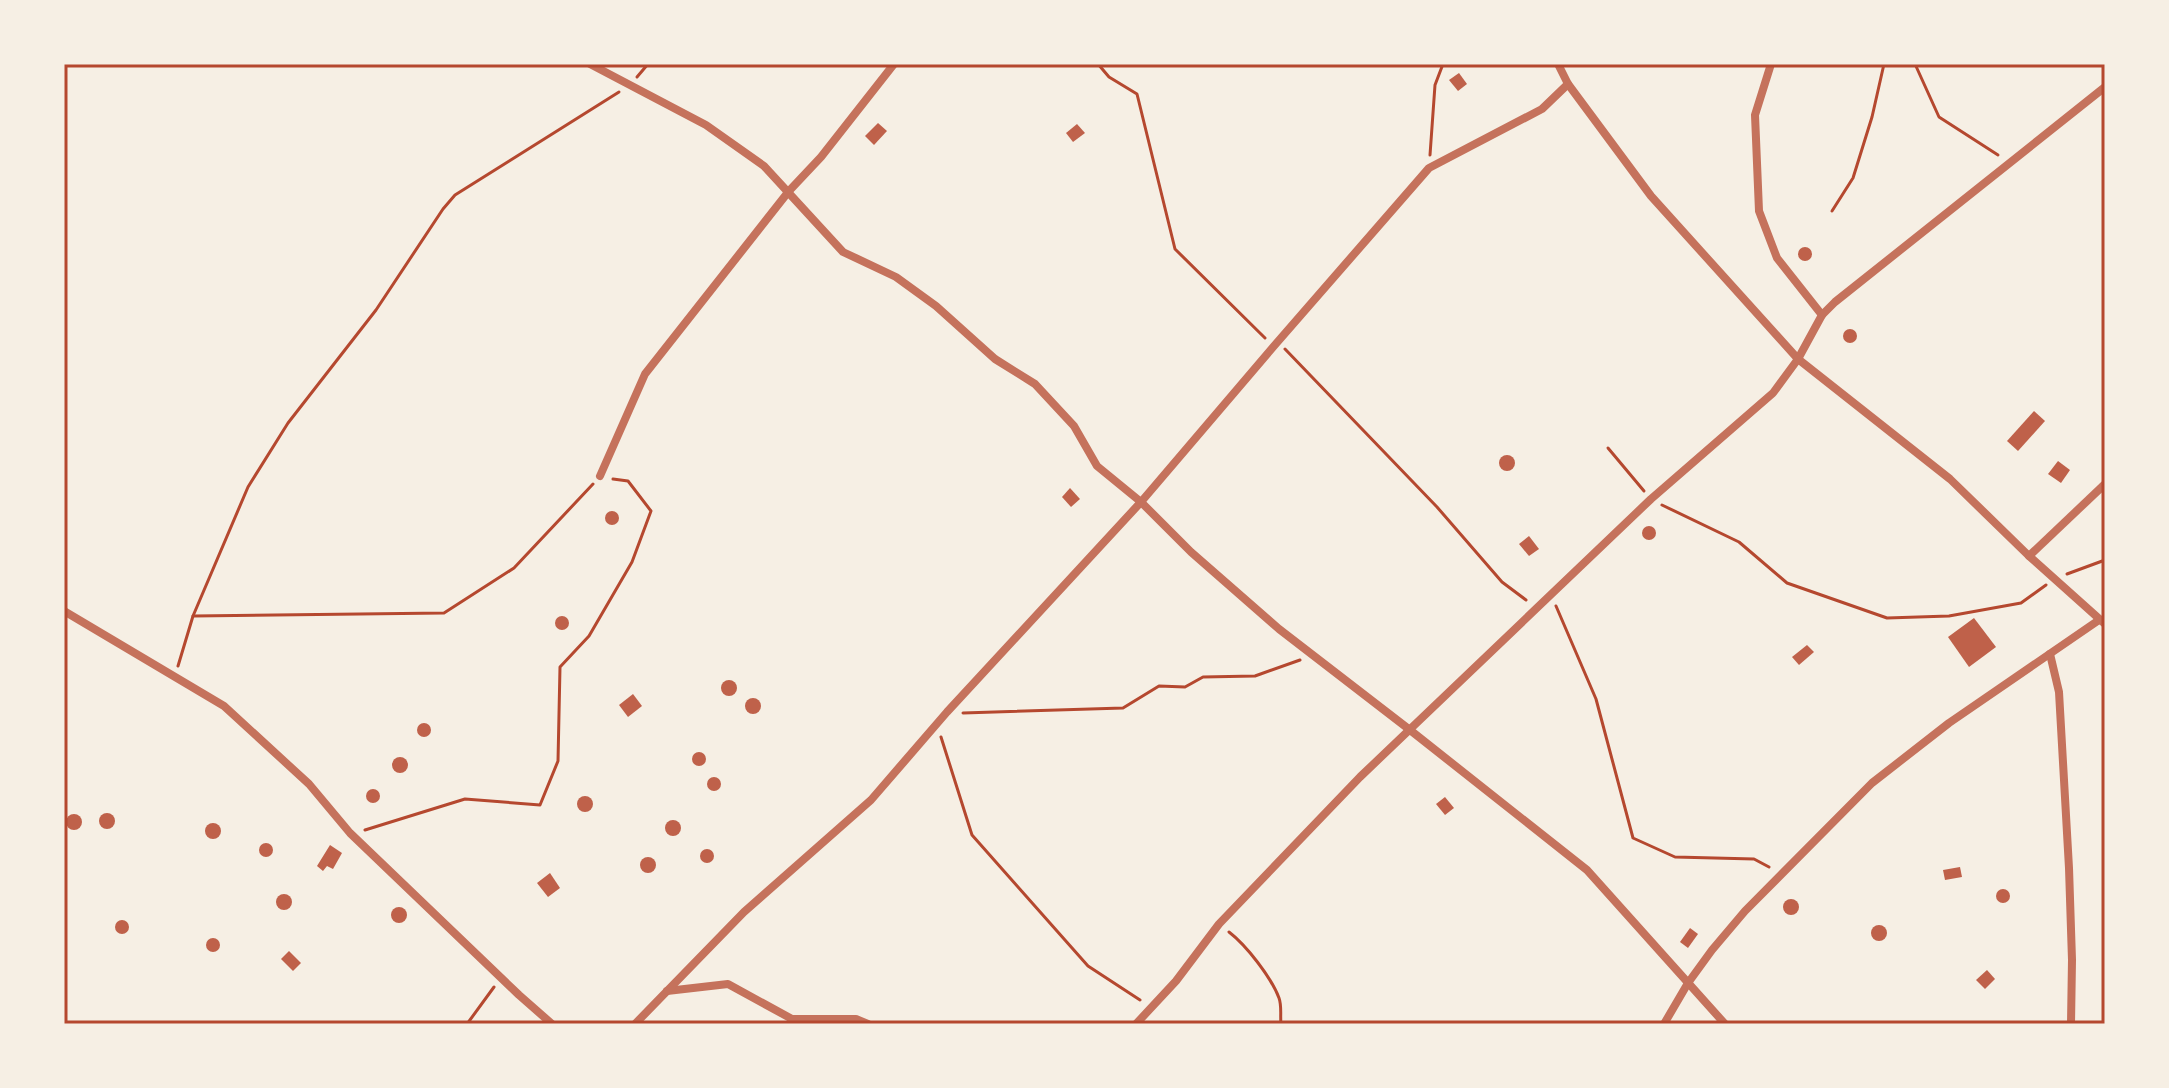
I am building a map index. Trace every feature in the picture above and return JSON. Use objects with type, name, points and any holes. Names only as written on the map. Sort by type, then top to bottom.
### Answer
[{"type":"street","points":[[590,64],[706,125],[764,166],[843,252],[896,277],[936,306],[995,359],[1035,384],[1074,426],[1097,466],[1141,502],[1191,552],[1279,629],[1587,870],[1725,1024]]},
{"type":"street","points":[[600,476],[645,374],[894,64]]},
{"type":"street","points":[[1558,64],[1568,84],[1651,196],[1798,359],[1950,479],[2102,622],[1949,723],[1872,783],[1745,911],[1688,983],[1664,1024]]},
{"type":"street","points":[[1771,64],[1755,115],[1759,211],[1777,258],[1822,315]]},
{"type":"street","points":[[635,1024],[744,912],[871,800],[947,712],[1141,502],[1429,168],[1542,109],[1568,84]]},
{"type":"street","points":[[1136,1024],[1176,981],[1219,924],[1360,777],[1651,499],[1773,393],[1798,359],[1822,315],[1835,302],[2105,87]]},
{"type":"street","points":[[2029,556],[2105,484]]},
{"type":"street","points":[[64,611],[224,706],[309,784],[350,833],[552,1024]]},
{"type":"street","points":[[2050,654],[2059,692],[2066,805],[2072,960],[2071,1024]]},
{"type":"street","points":[[666,991],[728,984],[792,1019],[856,1019],[868,1024]]},
{"type":"path","points":[[174,677],[193,616],[248,487],[288,423],[376,310],[455,195],[628,86],[648,64]]},
{"type":"path","points":[[1098,64],[1109,77],[1137,94],[1175,249],[1274,346],[1288,350],[1437,507],[1502,582],[1536,607]]},
{"type":"path","points":[[1429,168],[1435,85],[1443,64]]},
{"type":"path","points":[[1832,211],[1853,178],[1884,64]]},
{"type":"path","points":[[1915,64],[1939,117],[2010,163]]},
{"type":"path","points":[[1608,448],[1651,499],[1739,542],[1787,583],[1887,618],[1949,616],[2021,603],[2054,579],[2105,560]]},
{"type":"path","points":[[193,616],[444,613],[514,568],[600,476],[628,481],[651,511],[632,562],[589,636],[560,667],[558,761],[540,805],[465,799],[350,833]]},
{"type":"path","points":[[1555,591],[1553,600],[1596,699],[1633,838],[1675,857],[1754,859],[1781,874]]},
{"type":"path","points":[[947,712],[968,714],[1123,708],[1159,686],[1185,687],[1203,677],[1255,676],[1314,657]]},
{"type":"path","points":[[934,728],[942,737],[972,835],[1088,966],[1151,1007]]},
{"type":"path","points":[[1219,924],[1241,940],[1260,965],[1280,1000],[1281,1024]]},
{"type":"path","points":[[467,1024],[499,976]]},
{"type":"building","points":[[1459,73],[1467,84],[1458,91],[1449,80]]},
{"type":"building","points":[[878,123],[887,131],[874,145],[865,136]]},
{"type":"building","points":[[1077,124],[1085,133],[1073,142],[1066,133]]},
{"type":"building","points":[[1805,247],[1812,254],[1805,261],[1798,254]]},
{"type":"building","points":[[1850,329],[1857,336],[1850,343],[1843,336]]},
{"type":"building","points":[[2034,411],[2045,421],[2018,451],[2007,441]]},
{"type":"building","points":[[1507,455],[1513,457],[1513,469],[1507,471],[1501,469],[1499,463],[1501,457]]},
{"type":"building","points":[[2058,461],[2070,470],[2061,483],[2048,474]]},
{"type":"building","points":[[1070,488],[1080,499],[1071,507],[1062,497]]},
{"type":"building","points":[[612,511],[619,518],[612,525],[605,518]]},
{"type":"building","points":[[1649,526],[1656,533],[1649,540],[1642,533]]},
{"type":"building","points":[[1529,536],[1539,549],[1529,556],[1519,544]]},
{"type":"building","points":[[562,616],[569,623],[562,630],[555,623]]},
{"type":"building","points":[[1974,618],[1996,647],[1969,667],[1948,637]]},
{"type":"building","points":[[1807,645],[1814,652],[1799,665],[1792,657]]},
{"type":"building","points":[[729,680],[737,688],[729,696],[721,688]]},
{"type":"building","points":[[633,694],[642,706],[628,717],[619,705]]},
{"type":"building","points":[[753,698],[761,706],[753,714],[745,706]]},
{"type":"building","points":[[424,723],[431,730],[424,737],[417,730]]},
{"type":"building","points":[[699,752],[706,759],[699,766],[692,759]]},
{"type":"building","points":[[400,757],[408,765],[400,773],[392,765]]},
{"type":"building","points":[[714,777],[721,784],[714,791],[707,784]]},
{"type":"building","points":[[373,789],[380,796],[373,803],[366,796]]},
{"type":"building","points":[[585,796],[591,798],[591,810],[585,812],[579,810],[577,804],[579,798]]},
{"type":"building","points":[[1445,797],[1454,808],[1445,815],[1436,804]]},
{"type":"building","points":[[104,813],[110,813],[115,821],[113,827],[104,829],[99,824],[99,818]]},
{"type":"building","points":[[74,814],[80,816],[80,828],[74,830],[68,828],[66,822],[68,816]]},
{"type":"building","points":[[673,820],[681,828],[673,836],[665,828]]},
{"type":"building","points":[[213,823],[221,831],[213,839],[205,831]]},
{"type":"building","points":[[266,843],[273,850],[266,857],[259,850]]},
{"type":"building","points":[[330,845],[342,853],[333,869],[327,866],[323,871],[317,866]]},
{"type":"building","points":[[707,849],[714,856],[707,863],[700,856]]},
{"type":"building","points":[[648,857],[654,859],[654,871],[648,873],[642,871],[640,865],[642,859]]},
{"type":"building","points":[[1960,867],[1962,877],[1945,880],[1943,870]]},
{"type":"building","points":[[550,873],[560,888],[548,897],[537,883]]},
{"type":"building","points":[[2003,889],[2010,896],[2003,903],[1996,896]]},
{"type":"building","points":[[284,894],[290,896],[290,908],[284,910],[278,908],[276,902],[278,896]]},
{"type":"building","points":[[1791,899],[1799,907],[1791,915],[1783,907]]},
{"type":"building","points":[[399,907],[405,909],[405,921],[399,923],[393,921],[391,915],[393,909]]},
{"type":"building","points":[[122,920],[129,927],[122,934],[115,927]]},
{"type":"building","points":[[1879,925],[1887,933],[1879,941],[1871,933]]},
{"type":"building","points":[[1690,928],[1698,934],[1688,948],[1680,942]]},
{"type":"building","points":[[213,938],[220,945],[213,952],[206,945]]},
{"type":"building","points":[[289,951],[301,963],[293,971],[281,959]]},
{"type":"building","points":[[1987,970],[1995,979],[1985,989],[1976,980]]}]
